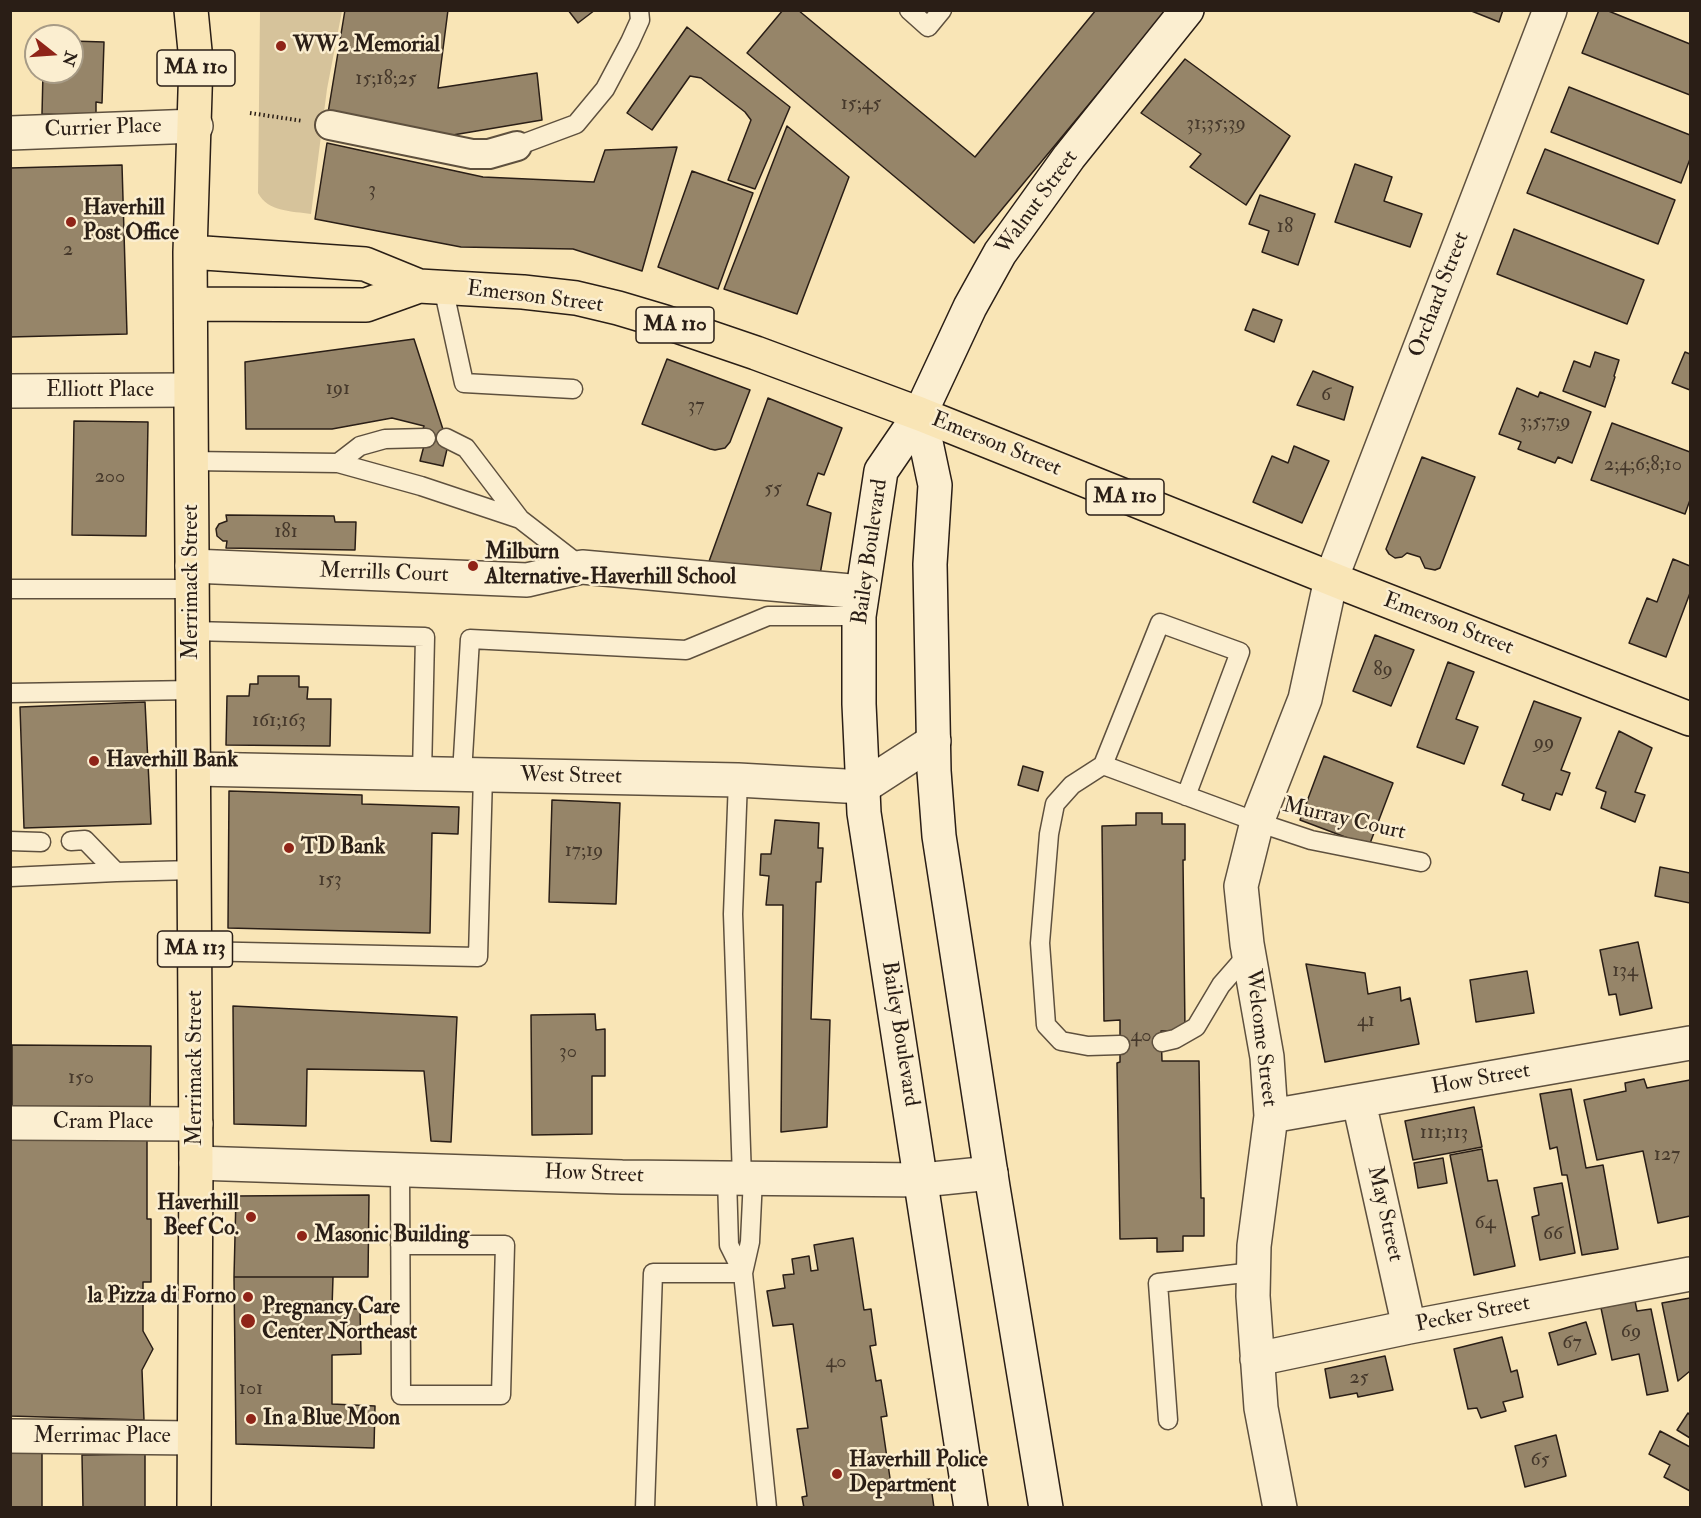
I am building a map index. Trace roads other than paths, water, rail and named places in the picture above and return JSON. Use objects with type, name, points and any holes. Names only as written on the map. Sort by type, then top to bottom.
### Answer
[{"type":"main road","name":"MA 110","points":[[191,10],[196,61],[196,126],[190,252],[191,304]]},
{"type":"main road","name":"Emerson Street","points":[[190,252],[365,264],[431,287],[523,292],[576,298],[618,308],[756,353],[920,414],[1330,579],[1690,719]]},
{"type":"main road","name":"Emerson Street","points":[[191,304],[366,305],[431,287]]},
{"type":"main road","name":"Merrimack Street","points":[[191,304],[196,1124],[194,1508]]},
{"type":"street","name":"Walnut Street","points":[[920,414],[970,307],[1000,253],[1070,157],[1187,10]]},
{"type":"street","name":"Orchard Street","points":[[1330,579],[1550,10]]},
{"type":"street","points":[[330,125],[472,154],[489,154],[517,146]]},
{"type":"street","name":"Currier Place","points":[[10,133],[196,126]]},
{"type":"street","name":"Elliott Place","points":[[10,391],[190,390]]},
{"type":"street","points":[[920,414],[935,485],[930,564],[934,741],[939,836],[1046,1508]]},
{"type":"street","name":"Bailey Boulevard","points":[[920,414],[881,471],[860,604],[862,788],[971,1508]]},
{"type":"street","name":"Merrills Court","points":[[192,577],[527,580],[582,567],[860,604]]},
{"type":"street","name":"Welcome Street","points":[[1280,1508],[1261,1408],[1253,1296],[1254,1246],[1271,1116],[1267,1057],[1249,953],[1241,886],[1257,822],[1305,699],[1330,579]]},
{"type":"street","points":[[862,788],[934,741]]},
{"type":"street","name":"West Street","points":[[194,769],[738,780],[862,788]]},
{"type":"street","name":"How Street","points":[[1271,1116],[1690,1043]]},
{"type":"street","name":"May Street","points":[[1359,1102],[1409,1327]]},
{"type":"street","name":"Cram Place","points":[[10,1123],[196,1124]]},
{"type":"street","name":"How Street","points":[[196,1163],[741,1178],[922,1180],[991,1173]]},
{"type":"street","name":"Pecker Street","points":[[1257,1359],[1409,1327],[1690,1274]]},
{"type":"street","name":"Merrimac Place","points":[[10,1436],[195,1438]]},
{"type":"lane","points":[[517,146],[576,124],[605,89],[640,20],[639,10]]},
{"type":"lane","points":[[909,10],[928,27],[942,10]]},
{"type":"lane","points":[[431,287],[464,383],[573,389]]},
{"type":"lane","points":[[338,463],[360,446],[385,439],[426,438]]},
{"type":"lane","points":[[446,438],[466,448],[520,519],[582,567]]},
{"type":"lane","points":[[191,461],[338,463],[421,486],[520,519]]},
{"type":"lane","points":[[10,589],[192,577]]},
{"type":"lane","points":[[195,951],[478,957],[470,639],[686,650],[768,616],[860,604]]},
{"type":"lane","points":[[1120,1045],[1088,1046],[1061,1041],[1046,1025],[1040,943],[1049,834],[1055,804],[1071,784],[1103,765],[1160,623],[1240,652],[1186,796]]},
{"type":"lane","points":[[193,631],[425,637],[422,774]]},
{"type":"lane","points":[[10,693],[193,690]]},
{"type":"lane","name":"Murray Court","points":[[1103,765],[1311,840],[1421,862]]},
{"type":"lane","points":[[738,780],[733,914],[741,1178],[750,1242],[743,1274],[767,1508]]},
{"type":"lane","points":[[71,841],[86,840],[110,866]]},
{"type":"lane","points":[[10,841],[41,842]]},
{"type":"lane","points":[[10,877],[110,866],[194,870]]},
{"type":"lane","points":[[1162,1042],[1175,1039],[1196,1027],[1221,985],[1249,953]]},
{"type":"lane","points":[[400,1169],[400,1245],[401,1395],[501,1395],[505,1245],[400,1245]]},
{"type":"lane","points":[[741,1178],[729,1245],[743,1274]]},
{"type":"lane","points":[[1168,1420],[1158,1283],[1253,1272]]},
{"type":"lane","points":[[645,1508],[653,1273],[743,1274]]},
{"type":"place","name":"WW2 Memorial","points":[[281,46]]},
{"type":"place","name":"Haverhill Post Office","points":[[71,222]]},
{"type":"place","name":"Milburn Alternative-Haverhill School","points":[[473,566]]},
{"type":"place","name":"Haverhill Bank","points":[[94,761]]},
{"type":"place","name":"TD Bank","points":[[289,848]]},
{"type":"place","name":"Haverhill Beef Co.","points":[[251,1217]]},
{"type":"place","name":"Masonic Building","points":[[302,1236]]},
{"type":"place","name":"la Pizza di Forno","points":[[248,1297]]},
{"type":"place","name":"Pregnancy Care Center Northeast","points":[[248,1321]]},
{"type":"place","name":"In a Blue Moon","points":[[251,1419]]},
{"type":"place","name":"Haverhill Police Department","points":[[837,1474]]}]
